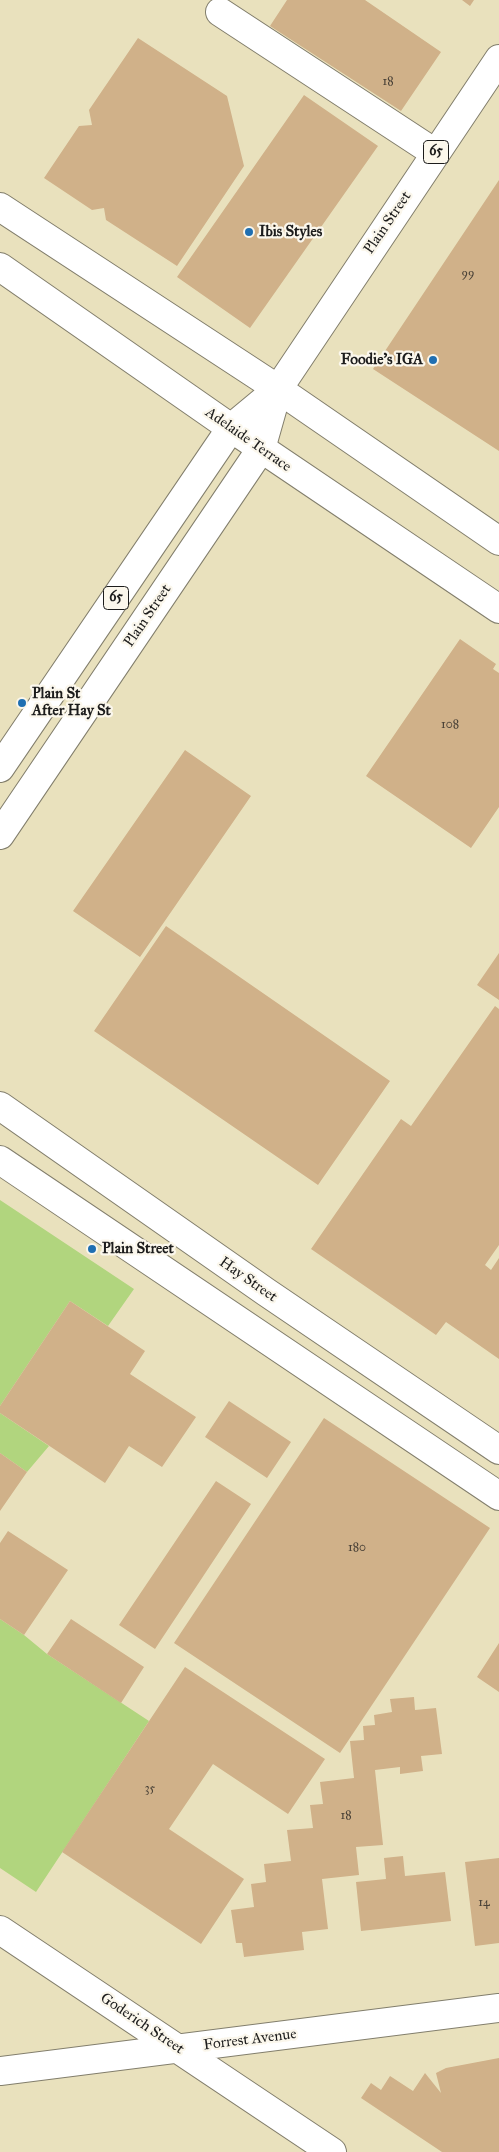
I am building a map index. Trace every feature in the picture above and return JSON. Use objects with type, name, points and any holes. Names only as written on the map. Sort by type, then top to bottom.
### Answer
[{"type":"main road","points":[[220,12],[435,153]]},
{"type":"main road","name":"Plain Street","points":[[0,768],[231,428],[278,389],[499,58]]},
{"type":"main road","points":[[0,207],[278,389],[499,541]]},
{"type":"main road","name":"Adelaide Terrace","points":[[0,267],[261,449],[499,609]]},
{"type":"main road","name":"Plain Street","points":[[0,835],[261,449],[278,389]]},
{"type":"main road","name":"Hay Street","points":[[0,1106],[266,1292],[499,1450]]},
{"type":"main road","points":[[0,1160],[499,1496]]},
{"type":"main road","name":"Goderich Street","points":[[0,1930],[332,2152]]},
{"type":"main road","name":"Forrest Avenue","points":[[0,2071],[499,2008]]},
{"type":"green space","points":[[0,1200],[134,1289],[108,1326],[70,1301],[0,1406]]},
{"type":"green space","points":[[0,1413],[49,1446],[27,1472],[0,1453]]},
{"type":"green space","points":[[0,1619],[24,1635],[47,1654],[149,1721],[36,1892],[0,1868]]},
{"type":"building","points":[[287,0],[365,0],[441,52],[401,111],[270,26]]},
{"type":"building","points":[[462,0],[474,0],[470,6]]},
{"type":"building","points":[[138,38],[227,96],[244,166],[177,266],[106,220],[104,208],[92,210],[44,178],[79,126],[92,125],[89,110]]},
{"type":"building","points":[[304,95],[378,146],[250,328],[177,277]]},
{"type":"building","points":[[499,180],[499,451],[373,369]]},
{"type":"building","points":[[460,639],[496,664],[493,669],[499,673],[499,807],[471,848],[366,776]]},
{"type":"building","points":[[185,750],[251,796],[140,957],[73,911]]},
{"type":"building","points":[[166,926],[390,1081],[318,1185],[94,1031]]},
{"type":"building","points":[[499,953],[499,1000],[477,985]]},
{"type":"building","points":[[495,1006],[499,1009],[499,1245],[485,1265],[491,1270],[499,1258],[499,1359],[446,1322],[436,1335],[311,1249],[401,1119],[411,1126]]},
{"type":"building","points":[[70,1301],[145,1351],[130,1374],[196,1417],[162,1467],[129,1446],[105,1483],[0,1413],[0,1406]]},
{"type":"building","points":[[229,1401],[291,1442],[267,1478],[205,1437]]},
{"type":"building","points":[[324,1418],[490,1528],[340,1753],[174,1643]]},
{"type":"building","points":[[0,1453],[27,1472],[0,1511]]},
{"type":"building","points":[[216,1481],[251,1504],[155,1649],[119,1625]]},
{"type":"building","points":[[8,1531],[68,1570],[24,1635],[0,1619],[0,1543]]},
{"type":"building","points":[[71,1619],[144,1667],[121,1703],[47,1654]]},
{"type":"building","points":[[499,1643],[499,1692],[477,1677]]},
{"type":"building","points":[[185,1667],[325,1759],[288,1814],[213,1764],[169,1829],[244,1879],[201,1944],[62,1852]]},
{"type":"building","points":[[414,1697],[415,1710],[436,1708],[442,1754],[421,1756],[423,1771],[400,1774],[400,1767],[375,1770],[383,1845],[356,1847],[359,1875],[322,1879],[328,1929],[302,1932],[304,1950],[244,1957],[242,1943],[236,1943],[231,1910],[254,1907],[251,1884],[266,1882],[264,1864],[291,1861],[287,1830],[313,1828],[310,1805],[323,1804],[320,1782],[354,1778],[350,1741],[364,1740],[363,1726],[375,1725],[374,1715],[392,1712],[390,1699]]},
{"type":"building","points":[[403,1856],[405,1876],[445,1872],[451,1921],[361,1931],[356,1882],[386,1879],[384,1858]]},
{"type":"building","points":[[499,1858],[499,1943],[475,1946],[465,1862]]},
{"type":"building","points":[[499,2058],[499,2152],[442,2152],[361,2098],[371,2083],[381,2090],[390,2076],[413,2091],[425,2073],[441,2093],[436,2073],[446,2068]]},
{"type":"place","name":"Ibis Styles","points":[[249,232]]},
{"type":"place","name":"Foodie's IGA","points":[[433,360]]},
{"type":"place","name":"Plain St After Hay St","points":[[22,703]]},
{"type":"place","name":"Plain Street","points":[[92,1249]]}]
